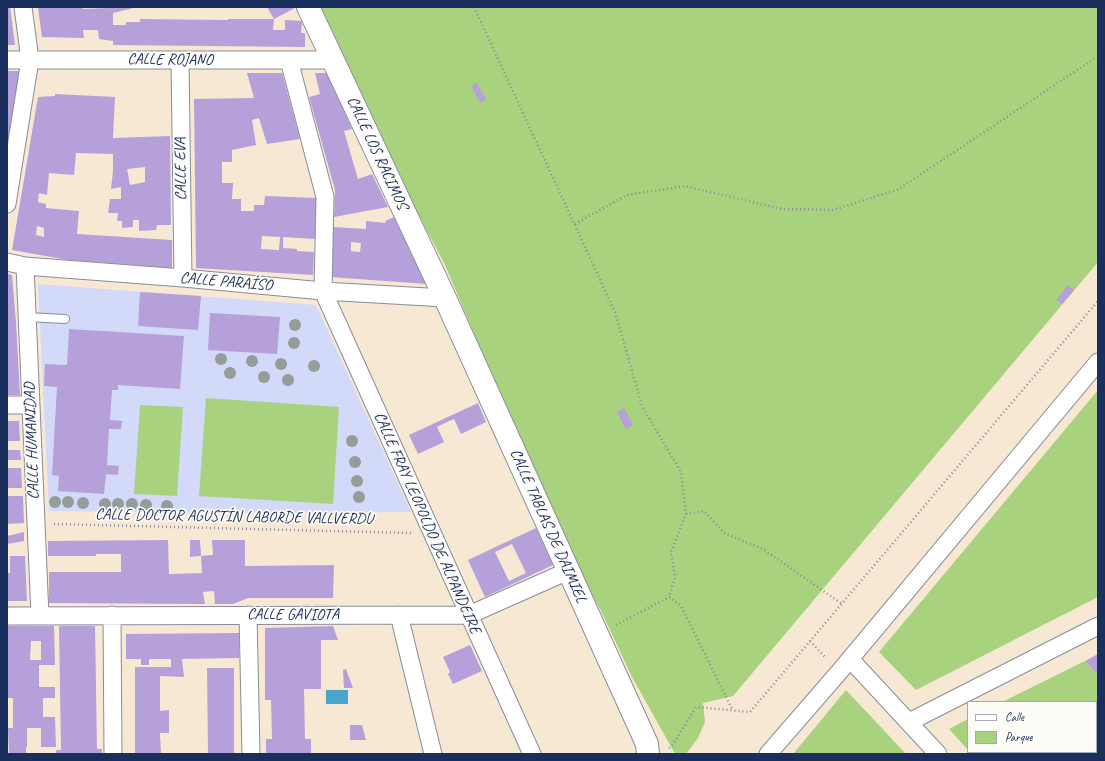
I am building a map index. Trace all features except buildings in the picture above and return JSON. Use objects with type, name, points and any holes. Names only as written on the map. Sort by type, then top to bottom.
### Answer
[{"type":"street","points":[[7,204],[30,60],[23,7]]},
{"type":"street","name":"CALLE LOS RACIMOS","points":[[308,7],[445,298]]},
{"type":"street","name":"CALLE ROJANO","points":[[7,60],[333,60]]},
{"type":"street","name":"CALLE EVA","points":[[180,60],[183,278]]},
{"type":"street","points":[[288,60],[325,197],[323,291]]},
{"type":"street","name":"CALLE PARAÍSO","points":[[7,262],[25,266],[183,278],[323,291],[445,298]]},
{"type":"street","name":"CALLE HUMANIDAD","points":[[25,266],[40,616]]},
{"type":"street","name":"CALLE FRAY LEOPOLDO DE ALPANDEIRE","points":[[323,291],[532,754]]},
{"type":"street","name":"CALLE TABLAS DE DAIMIEL","points":[[445,298],[647,744],[648,754]]},
{"type":"street","points":[[768,754],[850,659],[1098,362]]},
{"type":"street","points":[[7,405],[30,406]]},
{"type":"street","name":"CALLE GAVIOTA","points":[[7,616],[469,615],[568,570]]},
{"type":"street","points":[[112,615],[113,754]]},
{"type":"street","points":[[248,615],[251,754]]},
{"type":"street","points":[[399,615],[433,754]]},
{"type":"street","points":[[909,722],[1098,626]]},
{"type":"street","points":[[850,659],[938,754]]},
{"type":"lane","points":[[27,317],[65,319]]},
{"type":"path","points":[[474,7],[615,312],[642,406],[681,472],[686,514],[671,552],[675,577],[669,598],[598,635]]},
{"type":"path","points":[[575,224],[627,195],[685,186],[782,209],[832,210],[899,189],[1098,56]]},
{"type":"path","points":[[672,746],[696,707],[750,712],[1098,301]]},
{"type":"path","points":[[686,514],[704,511],[724,533],[763,549],[842,604]]},
{"type":"path","name":"CALLE DOCTOR AGUSTÍN LABORDE VALLVERDU","points":[[36,524],[432,533]]},
{"type":"path","points":[[669,598],[681,606],[733,711]]},
{"type":"path","points":[[810,641],[827,658]]},
{"type":"shaded area","points":[[38,284],[316,305],[411,512],[216,513],[49,511]]},
{"type":"green space","points":[[320,7],[1098,7],[1098,262],[733,696],[703,703],[705,722],[698,738],[686,754],[676,754],[674,752],[632,677],[602,613],[576,564],[507,412],[445,265],[404,187]]},
{"type":"green space","points":[[1098,390],[1098,597],[916,690],[879,652]]},
{"type":"green space","points":[[206,398],[339,407],[333,504],[199,496]]},
{"type":"green space","points":[[140,405],[183,407],[177,496],[134,494]]},
{"type":"green space","points":[[1085,661],[1098,675],[1098,754],[972,754],[971,753],[1097,753],[1097,701],[1004,701]]},
{"type":"green space","points":[[846,690],[906,754],[793,754]]},
{"type":"green space","points":[[967,720],[967,749],[949,729]]},
{"type":"water","points":[[326,690],[348,690],[348,704],[326,704]]}]
